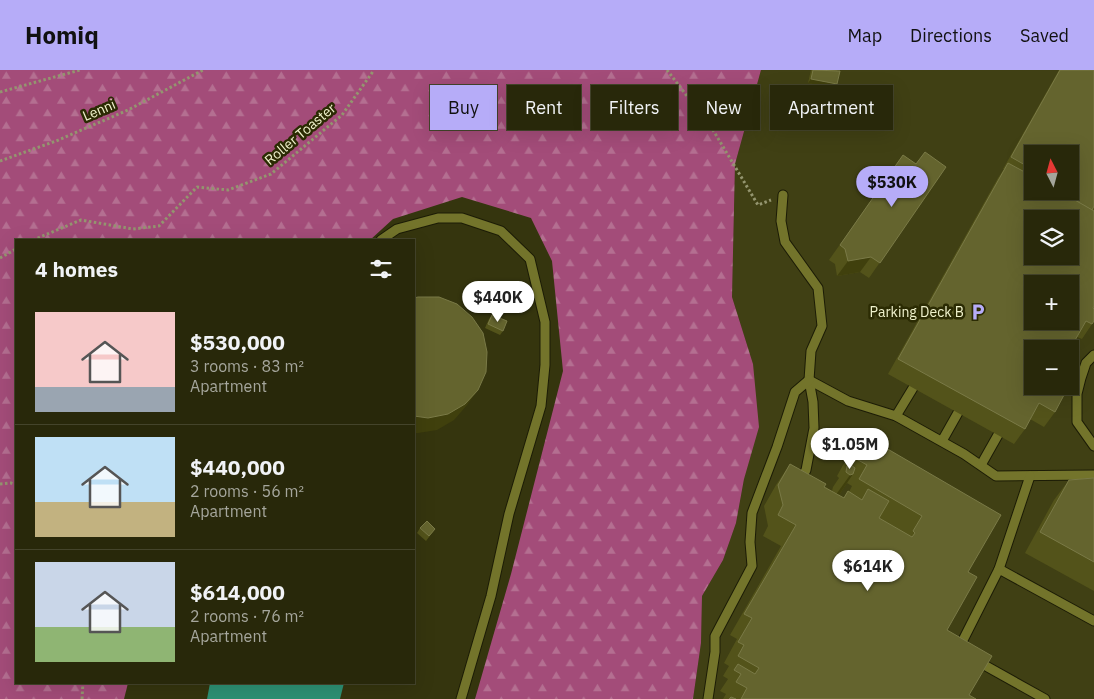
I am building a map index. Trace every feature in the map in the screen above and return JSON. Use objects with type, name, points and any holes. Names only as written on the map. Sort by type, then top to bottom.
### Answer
[{"type":"lane","points":[[783,195],[781,221],[785,242],[818,288],[822,326],[811,350],[809,380],[813,402],[814,428],[806,470],[793,491]]},
{"type":"lane","points":[[382,239],[397,229],[438,218],[462,218],[501,231],[530,259],[545,322],[545,365],[541,406],[509,514],[491,596],[460,699]]},
{"type":"lane","points":[[1094,355],[1086,363],[1080,378],[1077,394],[1077,422],[1094,446]]},
{"type":"lane","points":[[809,380],[848,401],[896,416],[942,441],[996,476],[1094,475]]},
{"type":"lane","points":[[708,699],[715,652],[715,636],[752,566],[750,542],[752,513],[777,447],[794,392],[809,380]]},
{"type":"lane","points":[[896,416],[913,388]]},
{"type":"lane","points":[[942,441],[971,390]]},
{"type":"lane","points":[[981,465],[1010,414]]},
{"type":"lane","points":[[1030,476],[999,569],[958,650],[1045,699]]},
{"type":"lane","points":[[999,569],[1094,621]]},
{"type":"path","points":[[0,92],[80,70]]},
{"type":"path","name":"Lenni","points":[[0,161],[56,141],[128,110],[202,70]]},
{"type":"path","name":"Roller Toaster","points":[[35,239],[81,220],[133,228],[159,226],[197,187],[228,190],[271,174],[342,115],[374,70]]},
{"type":"path","points":[[668,70],[713,130],[758,205],[783,195]]},
{"type":"path","points":[[0,258],[15,250]]},
{"type":"path","points":[[0,484],[15,485]]},
{"type":"path","points":[[82,699],[83,684]]},
{"type":"shaded area","points":[[761,70],[1094,70],[1094,699],[693,699],[701,643],[702,596],[723,560],[736,523],[744,480],[753,364],[732,297],[735,164],[744,130],[760,130],[760,85],[757,85]]},
{"type":"shaded area","points":[[210,684],[344,684],[340,699],[207,699]]},
{"type":"green space","points":[[0,70],[761,70],[757,85],[688,85],[688,130],[744,130],[735,164],[732,297],[753,364],[759,427],[744,479],[736,523],[723,560],[702,596],[701,643],[693,699],[475,699],[511,574],[563,371],[552,261],[531,218],[462,197],[393,219],[371,239],[15,239],[15,684],[128,684],[124,699],[0,699]]},
{"type":"building","points":[[813,70],[840,71],[837,84],[811,79]]},
{"type":"building","points":[[1060,70],[1094,70],[1094,206],[1092,210],[1075,200],[1079,200],[1079,145],[1024,145],[1024,164],[1011,157]]},
{"type":"building","points":[[925,152],[946,167],[880,263],[871,257],[848,261],[845,249],[840,245],[903,155],[916,164]]},
{"type":"building","name":"Parking Deck B","points":[[1008,163],[1024,172],[1024,200],[1075,200],[1094,211],[1094,321],[1092,324],[1086,321],[1075,340],[1024,340],[1024,395],[1064,395],[1055,412],[1039,403],[1025,429],[898,359]]},
{"type":"building","points":[[439,297],[457,304],[472,317],[483,333],[487,352],[486,372],[478,390],[465,404],[448,414],[428,418],[415,416],[415,298]]},
{"type":"building","points":[[492,315],[507,321],[503,331],[488,324]]},
{"type":"building","points":[[879,444],[1001,515],[968,572],[977,577],[947,630],[992,656],[969,695],[976,699],[741,699],[747,688],[736,682],[741,674],[734,670],[738,664],[755,674],[759,668],[738,656],[744,645],[738,642],[752,618],[744,614],[796,525],[778,515],[783,505],[778,485],[790,464],[826,484],[824,487],[844,498],[848,491],[862,500],[868,489],[889,501],[879,518],[912,537],[915,533],[913,531],[922,516],[859,479],[867,465],[851,456],[858,445],[873,454]]},
{"type":"building","points":[[851,465],[855,468],[853,474],[850,475],[846,472],[847,466]]},
{"type":"building","points":[[1094,478],[1094,562],[1040,532],[1069,480]]},
{"type":"building","points":[[427,521],[435,529],[429,536],[420,528]]},
{"type":"place","name":"Parking Deck B","points":[[978,312]]}]
